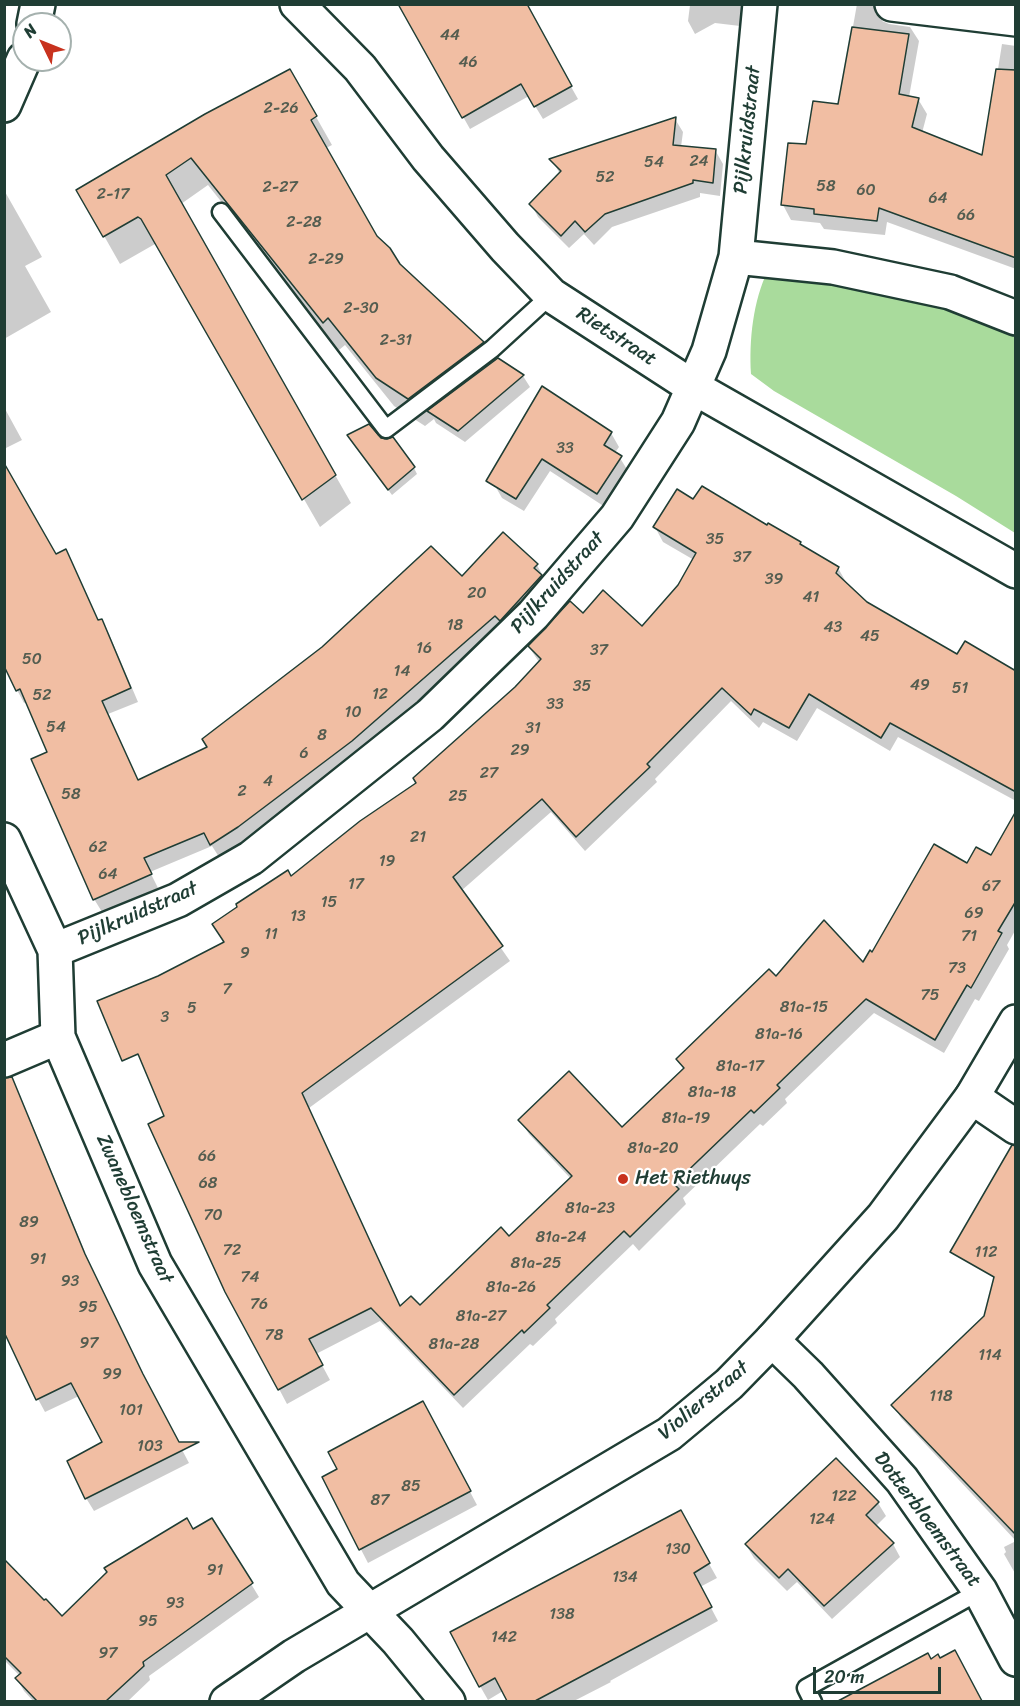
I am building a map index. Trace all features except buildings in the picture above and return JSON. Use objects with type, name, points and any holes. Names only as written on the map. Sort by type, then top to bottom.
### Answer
[{"type":"street","name":"Rietstraat","points":[[297,4],[360,68],[428,158],[505,247],[551,295],[693,387],[1016,571]]},
{"type":"street","name":"Pijlkruidstraat","points":[[55,950],[178,900],[251,858],[430,715],[533,615],[617,518],[678,422],[709,351],[736,257],[760,4]]},
{"type":"street","points":[[892,4],[1016,19]]},
{"type":"street","points":[[4,105],[18,72]]},
{"type":"street","points":[[736,257],[833,267],[950,292],[1016,318]]},
{"type":"street","name":"Zwanebloemstraat","points":[[4,840],[55,950],[58,1037],[155,1264],[343,1583],[398,1641],[448,1701]]},
{"type":"street","name":"Violierstraat","points":[[227,1701],[294,1656],[669,1434],[729,1384],[883,1217],[972,1097],[1016,1022]]},
{"type":"street","points":[[4,1060],[58,1037]]},
{"type":"street","points":[[972,1097],[1016,1128]]},
{"type":"street","name":"Dotterbloemstraat","points":[[772,1340],[808,1375],[902,1480],[980,1591],[1016,1659]]},
{"type":"lane","points":[[221,212],[386,429],[492,349],[551,295]]},
{"type":"lane","points":[[813,1701],[806,1688],[980,1591]]},
{"type":"green space","points":[[768,270],[925,303],[1015,337],[1015,533],[956,496],[774,391],[751,374],[753,321]]},
{"type":"place","name":"Het Riethuys","points":[[623,1179]]}]
